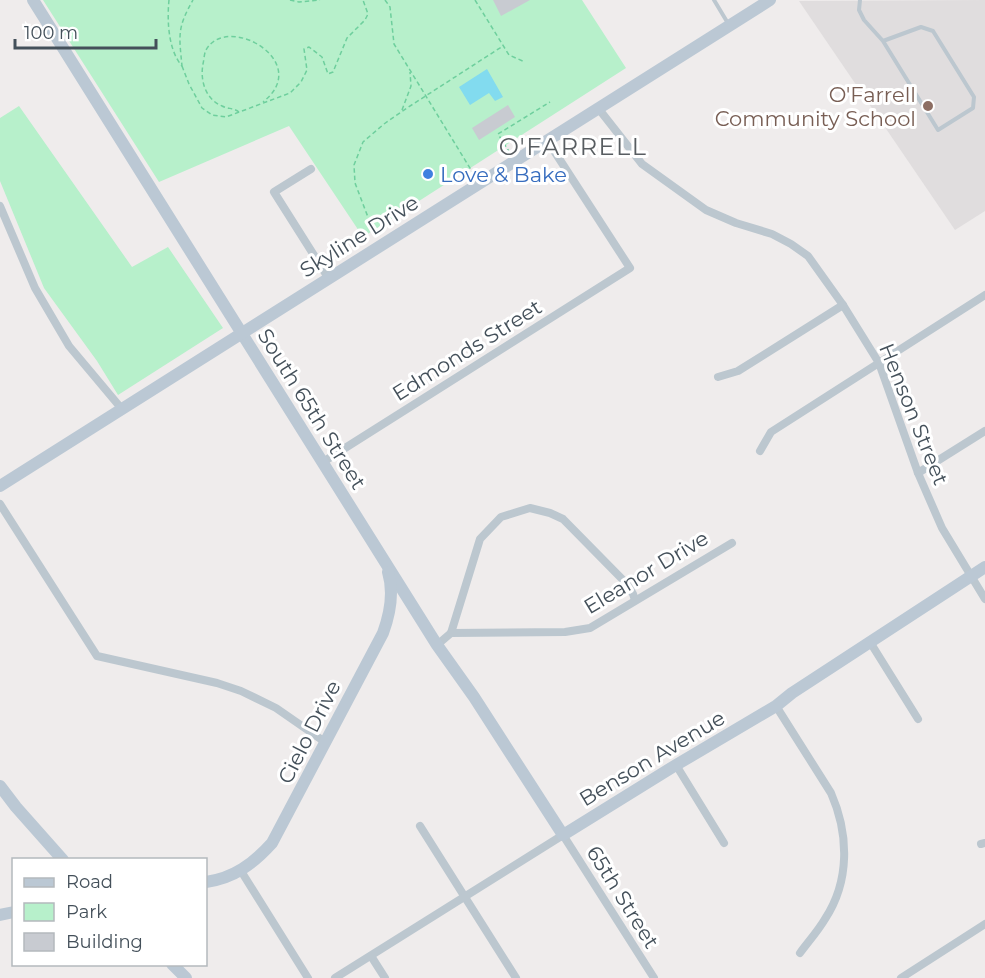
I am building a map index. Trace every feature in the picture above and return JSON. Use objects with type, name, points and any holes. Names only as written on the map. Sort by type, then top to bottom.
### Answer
[{"type":"street","name":"South 65th Street","points":[[33,0],[437,645],[474,697],[563,835]]},
{"type":"street","name":"Skyline Drive","points":[[0,486],[770,0]]},
{"type":"street","name":"Henson Street","points":[[598,108],[642,164],[706,210],[736,223],[772,234],[808,256],[843,305],[879,363],[918,473],[946,536],[985,599]]},
{"type":"street","name":"Edmonds Street","points":[[323,462],[630,268],[547,140]]},
{"type":"street","points":[[311,169],[274,192],[329,279]]},
{"type":"street","points":[[0,206],[35,288],[69,346],[121,408]]},
{"type":"street","points":[[760,451],[771,432],[985,295]]},
{"type":"street","points":[[718,377],[738,371],[843,305]]},
{"type":"street","points":[[918,473],[985,431]]},
{"type":"street","points":[[0,504],[97,656],[217,683],[242,691],[276,708],[325,742]]},
{"type":"street","points":[[437,645],[451,633],[480,539],[501,517],[530,508],[563,519],[626,583],[635,600]]},
{"type":"street","name":"Eleanor Drive","points":[[451,633],[565,632],[590,628],[732,543]]},
{"type":"street","name":"Cielo Drive","points":[[207,882],[220,880],[241,871],[255,861],[272,843],[386,623],[391,597],[391,581],[385,562]]},
{"type":"street","name":"Benson Avenue","points":[[335,978],[676,765],[776,706],[792,693],[985,567]]},
{"type":"street","points":[[870,642],[918,719]]},
{"type":"street","points":[[776,706],[831,794],[844,833],[844,861],[836,897],[825,920],[800,953]]},
{"type":"street","points":[[676,765],[724,843]]},
{"type":"street","points":[[0,786],[61,858]]},
{"type":"street","points":[[420,826],[516,978]]},
{"type":"street","name":"65th Street","points":[[563,835],[654,978]]},
{"type":"street","points":[[241,871],[308,978]]},
{"type":"street","points":[[901,978],[985,924]]},
{"type":"street","points":[[371,956],[385,978]]},
{"type":"street","points":[[174,966],[186,978]]},
{"type":"lane","points":[[714,0],[730,25]]},
{"type":"lane","points":[[860,0],[860,10],[864,20],[883,41],[938,130],[973,108],[974,98],[933,31],[921,27],[883,41]]},
{"type":"path","points":[[169,0],[172,47],[182,66]]},
{"type":"path","points":[[193,0],[185,15],[179,36],[182,66],[202,108],[212,115],[226,117],[290,93],[301,82],[307,70],[304,49],[309,47],[322,57],[327,74],[333,72],[347,38],[368,14],[363,0]]},
{"type":"path","points":[[290,0],[299,2],[320,0]]},
{"type":"path","points":[[385,0],[390,7],[394,44],[479,183]]},
{"type":"path","points":[[475,0],[509,55],[525,62]]},
{"type":"path","points":[[240,112],[213,102],[201,75],[206,50],[216,40],[229,36],[241,37],[261,48],[278,65],[280,76],[278,86],[273,94],[260,104]]},
{"type":"path","points":[[383,244],[371,225],[355,183],[354,165],[363,142],[402,111],[503,46]]},
{"type":"path","points":[[402,111],[411,86],[410,71]]},
{"type":"path","points":[[498,134],[550,102]]},
{"type":"path","points":[[495,130],[515,160]]},
{"type":"shaded area","name":"O'Farrell Community School","points":[[985,0],[985,211],[955,230],[799,1]]},
{"type":"green space","points":[[43,0],[582,0],[626,68],[363,237],[289,126],[159,182]]},
{"type":"green space","points":[[19,106],[132,267],[168,247],[223,328],[118,395],[97,361],[44,288],[0,181],[0,118]]},
{"type":"water","points":[[487,69],[503,97],[495,101],[489,93],[470,105],[459,87]]},
{"type":"building","points":[[493,0],[530,0],[501,16]]},
{"type":"building","points":[[508,105],[515,117],[479,140],[472,128]]},
{"type":"place","name":"O'Farrell Community School","points":[[928,106]]},
{"type":"place","name":"Love & Bake","points":[[428,174]]},
{"type":"district","name":"O'FARRELL","points":[[573,146]]}]
